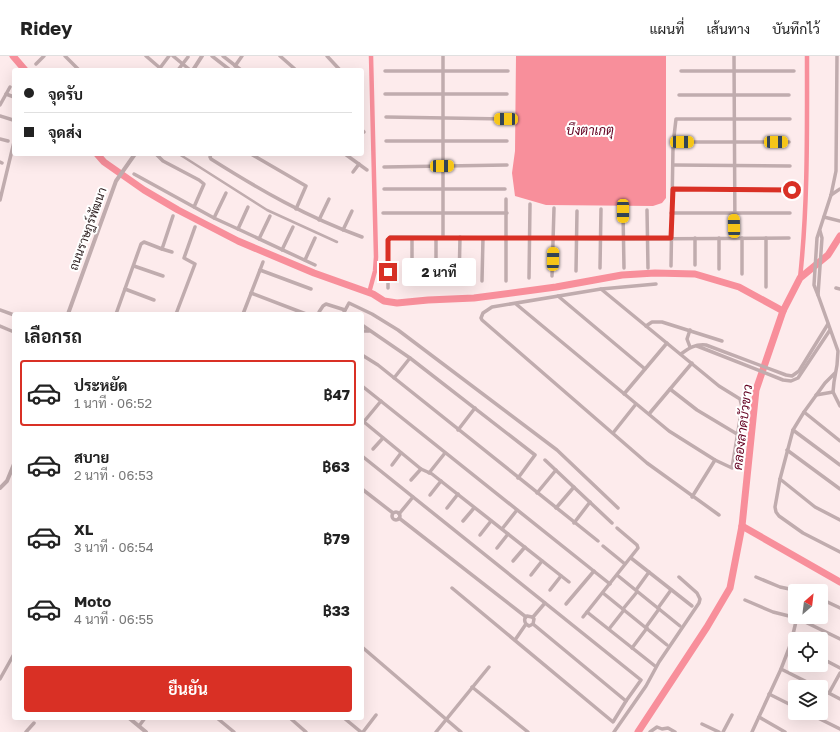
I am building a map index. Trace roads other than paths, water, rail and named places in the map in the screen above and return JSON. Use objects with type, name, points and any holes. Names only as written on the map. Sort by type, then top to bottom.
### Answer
[{"type":"street","points":[[36,64],[44,56]]},
{"type":"street","points":[[65,56],[77,68]]},
{"type":"street","points":[[146,56],[160,68],[169,56]]},
{"type":"street","points":[[173,56],[188,68]]},
{"type":"street","points":[[180,68],[188,56]]},
{"type":"street","points":[[194,68],[202,56]]},
{"type":"street","points":[[212,56],[227,68]]},
{"type":"street","points":[[223,56],[238,68]]},
{"type":"street","points":[[235,66],[242,56]]},
{"type":"street","points":[[280,56],[294,68]]},
{"type":"street","points":[[327,56],[338,68]]},
{"type":"street","points":[[442,56],[443,238]]},
{"type":"street","points":[[734,56],[735,238]]},
{"type":"street","points":[[818,295],[820,230],[838,172],[837,56]]},
{"type":"street","points":[[385,71],[508,71]]},
{"type":"street","points":[[681,71],[794,71]]},
{"type":"street","points":[[0,104],[10,87]]},
{"type":"street","points":[[6,94],[12,96]]},
{"type":"street","points":[[385,94],[507,94]]},
{"type":"street","points":[[679,95],[789,95]]},
{"type":"street","points":[[0,116],[12,120]]},
{"type":"street","points":[[386,118],[506,119]]},
{"type":"street","points":[[671,266],[673,145],[676,119],[790,119]]},
{"type":"street","points":[[0,139],[8,141]]},
{"type":"street","points":[[386,141],[507,141]]},
{"type":"street","points":[[673,145],[677,142],[789,142]]},
{"type":"street","points":[[0,200],[12,150]]},
{"type":"street","name":"ถนนราษฏร์พัฒนา","points":[[69,312],[116,181],[133,156]]},
{"type":"street","points":[[158,156],[163,161],[204,184],[194,207]]},
{"type":"street","points":[[182,156],[267,210],[337,242]]},
{"type":"street","points":[[210,156],[211,159],[254,186],[296,209],[362,237]]},
{"type":"street","points":[[254,156],[306,186],[296,209]]},
{"type":"street","points":[[348,156],[367,170]]},
{"type":"street","points":[[353,172],[359,164]]},
{"type":"street","points":[[384,167],[507,165]]},
{"type":"street","points":[[673,165],[790,166]]},
{"type":"street","points":[[134,174],[214,218],[315,265]]},
{"type":"street","points":[[384,189],[505,189]]},
{"type":"street","points":[[673,189],[792,190]]},
{"type":"street","points":[[831,195],[840,189]]},
{"type":"street","points":[[214,218],[226,193]]},
{"type":"street","points":[[319,220],[329,199]]},
{"type":"street","points":[[506,199],[506,281]]},
{"type":"street","points":[[529,278],[530,204]]},
{"type":"street","points":[[238,229],[248,207]]},
{"type":"street","points":[[552,276],[554,208]]},
{"type":"street","points":[[600,268],[601,209]]},
{"type":"street","points":[[576,271],[578,210]]},
{"type":"street","points":[[647,210],[648,268]]},
{"type":"street","points":[[343,230],[352,211]]},
{"type":"street","points":[[623,211],[624,268]]},
{"type":"street","points":[[383,213],[507,213]]},
{"type":"street","points":[[671,213],[790,214]]},
{"type":"street","points":[[162,249],[173,216]]},
{"type":"street","points":[[259,239],[270,216]]},
{"type":"street","points":[[824,217],[838,221]]},
{"type":"street","points":[[177,312],[195,264],[184,258],[195,227]]},
{"type":"street","points":[[282,250],[293,227]]},
{"type":"street","points":[[305,260],[315,238]]},
{"type":"street","points":[[388,288],[388,240],[390,238],[789,238]]},
{"type":"street","points":[[412,238],[412,283]]},
{"type":"street","points":[[436,238],[436,283]]},
{"type":"street","points":[[460,238],[460,283]]},
{"type":"street","points":[[482,280],[483,238]]},
{"type":"street","points":[[695,238],[695,265]]},
{"type":"street","points":[[719,238],[719,269]]},
{"type":"street","points":[[742,238],[742,274]]},
{"type":"street","points":[[766,238],[766,287]]},
{"type":"street","points":[[820,238],[814,285],[838,351],[839,366],[836,373],[833,392],[840,406]]},
{"type":"street","points":[[117,312],[142,243],[144,242],[172,252]]},
{"type":"street","points":[[244,312],[263,262]]},
{"type":"street","points":[[134,266],[163,276]]},
{"type":"street","points":[[260,270],[311,289]]},
{"type":"street","points":[[656,284],[602,288],[492,307],[483,313],[481,318],[648,463],[692,497],[719,515]]},
{"type":"street","points":[[516,304],[668,431],[715,460],[731,468],[733,467],[742,407],[740,399],[719,386],[602,288]]},
{"type":"street","points":[[125,289],[154,300]]},
{"type":"street","points":[[251,293],[301,312]]},
{"type":"street","points":[[558,296],[646,369]]},
{"type":"street","points":[[319,312],[326,304],[344,312],[349,303],[389,323],[557,450],[618,508]]},
{"type":"street","points":[[0,310],[12,314]]},
{"type":"street","points":[[646,326],[656,321],[690,330],[722,341]]},
{"type":"street","points":[[714,351],[730,354],[789,376],[796,374],[799,371],[828,324]]},
{"type":"street","points":[[0,326],[12,331]]},
{"type":"street","points":[[364,327],[410,358],[535,455],[518,478]]},
{"type":"street","points":[[690,330],[687,339],[690,347]]},
{"type":"street","points":[[681,354],[690,347],[706,346],[734,362],[783,380],[791,381],[796,380],[802,373],[830,330]]},
{"type":"street","points":[[364,331],[369,331]]},
{"type":"street","points":[[624,394],[667,343]]},
{"type":"street","points":[[728,359],[730,354]]},
{"type":"street","points":[[364,356],[598,541]]},
{"type":"street","points":[[394,378],[410,358]]},
{"type":"street","points":[[649,414],[692,363]]},
{"type":"street","points":[[836,373],[830,377],[816,395],[793,430],[780,479],[776,502],[776,512],[803,533],[840,552]]},
{"type":"street","points":[[364,388],[610,584]]},
{"type":"street","points":[[670,389],[697,410],[737,434]]},
{"type":"street","points":[[816,395],[833,392]]},
{"type":"street","points":[[364,422],[381,401]]},
{"type":"street","points":[[613,433],[636,404]]},
{"type":"street","points":[[458,430],[475,408]]},
{"type":"street","points":[[804,412],[840,441]]},
{"type":"street","points":[[364,424],[421,469],[441,481],[458,494],[569,582]]},
{"type":"street","points":[[793,430],[840,465]]},
{"type":"street","points":[[374,449],[383,438]]},
{"type":"street","points":[[787,450],[840,489]]},
{"type":"street","points":[[392,465],[401,453]]},
{"type":"street","points":[[429,473],[445,453]]},
{"type":"street","points":[[364,458],[641,680],[613,722],[452,588]]},
{"type":"street","points":[[545,460],[612,523]]},
{"type":"street","points":[[692,497],[715,460]]},
{"type":"street","points":[[0,488],[7,481],[12,469]]},
{"type":"street","points":[[411,480],[421,469]]},
{"type":"street","points":[[537,493],[556,470]]},
{"type":"street","points":[[780,479],[815,507],[840,520]]},
{"type":"street","points":[[430,495],[441,481]]},
{"type":"street","points":[[556,508],[574,487]]},
{"type":"street","points":[[364,491],[393,513],[396,512],[399,516],[526,617],[529,616],[533,618]]},
{"type":"street","points":[[447,508],[458,494]]},
{"type":"street","points":[[393,513],[392,516],[396,520],[413,497]]},
{"type":"street","points":[[574,523],[590,502]]},
{"type":"street","points":[[463,521],[474,508]]},
{"type":"street","points":[[502,529],[517,510]]},
{"type":"street","points":[[480,535],[491,521]]},
{"type":"street","points":[[583,617],[631,558],[638,547],[617,528]]},
{"type":"street","points":[[497,548],[508,534]]},
{"type":"street","points":[[603,546],[625,564]]},
{"type":"street","points":[[513,561],[525,547]]},
{"type":"street","points":[[631,558],[692,606]]},
{"type":"street","points":[[531,575],[542,561]]},
{"type":"street","points":[[566,604],[594,571]]},
{"type":"street","points":[[609,629],[649,572]]},
{"type":"street","points":[[617,575],[680,626]]},
{"type":"street","points":[[550,590],[561,576]]},
{"type":"street","points":[[756,577],[788,589]]},
{"type":"street","points":[[614,732],[646,686],[659,662],[699,603],[700,599],[697,593],[679,578]]},
{"type":"street","points":[[632,648],[671,590]]},
{"type":"street","points":[[603,593],[667,645]]},
{"type":"street","points":[[745,600],[773,612],[788,615]]},
{"type":"street","points":[[828,602],[840,608]]},
{"type":"street","points":[[533,624],[533,618],[545,603]]},
{"type":"street","points":[[587,612],[654,666]]},
{"type":"street","points":[[515,640],[526,624],[524,622],[526,617]]},
{"type":"street","points":[[526,624],[531,626],[533,624],[626,702]]},
{"type":"street","points":[[811,624],[840,639]]},
{"type":"street","points":[[364,649],[461,732]]},
{"type":"street","points":[[752,732],[781,669],[788,649]]},
{"type":"street","points":[[0,679],[12,658]]},
{"type":"street","points":[[828,662],[840,668]]},
{"type":"street","points":[[436,732],[489,667]]},
{"type":"street","points":[[781,669],[803,680]]},
{"type":"street","points":[[840,673],[829,693],[840,699]]},
{"type":"street","points":[[472,687],[528,732]]},
{"type":"street","points":[[769,694],[788,704]]},
{"type":"street","points":[[723,732],[732,714]]},
{"type":"street","points":[[347,720],[362,732],[376,716]]},
{"type":"street","points":[[759,717],[785,732]]},
{"type":"street","points":[[132,720],[146,732]]},
{"type":"street","points":[[139,726],[144,720]]},
{"type":"street","points":[[219,720],[234,732]]},
{"type":"street","points":[[292,720],[306,732]]},
{"type":"street","points":[[822,720],[840,729]]},
{"type":"street","points":[[26,732],[34,723]]},
{"type":"street","points":[[702,724],[719,732]]},
{"type":"street","points":[[650,732],[657,727],[662,729],[668,728],[675,732]]},
{"type":"water","name":"บึงตาเกตุ","points":[[516,56],[666,56],[666,198],[662,203],[653,206],[546,205],[515,196],[512,173],[515,151]]},
{"type":"waterway","points":[[13,56],[23,68]]},
{"type":"waterway","points":[[369,293],[375,271],[376,257],[371,56]]},
{"type":"waterway","name":"คลองลาดบัวขาว","points":[[800,278],[806,195],[807,56]]},
{"type":"waterway","points":[[99,156],[104,162],[144,190],[178,210],[238,241],[314,273],[373,294],[384,301],[397,303],[474,298],[556,287],[622,275],[655,273],[695,274],[739,287],[783,311]]},
{"type":"waterway","name":"คลองลาดบัวขาว","points":[[638,732],[707,627],[730,588],[742,526],[756,390],[783,311],[800,278],[828,255],[840,236]]},
{"type":"waterway","points":[[742,526],[840,582]]}]
